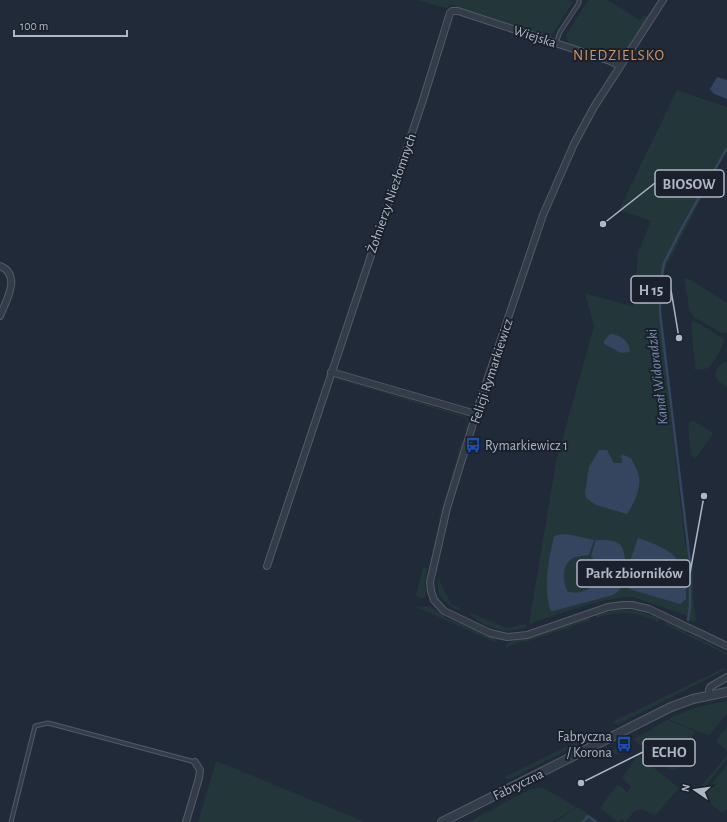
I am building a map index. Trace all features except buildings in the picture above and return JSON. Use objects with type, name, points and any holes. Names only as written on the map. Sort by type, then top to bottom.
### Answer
[{"type":"street","name":"Felicji Rymarkiewicz","points":[[663,0],[594,107],[556,182],[532,246],[476,414],[447,508],[430,582],[434,600],[440,609],[490,633],[502,636],[514,637],[527,635],[608,607],[632,605],[640,606],[659,614],[727,646]]},
{"type":"street","name":"Wiejska","points":[[450,13],[452,11],[458,11],[610,61],[620,66]]},
{"type":"street","name":"Żołnierzy Niezłomnych","points":[[267,566],[422,103],[450,13]]},
{"type":"street","points":[[0,266],[8,270],[12,277],[12,286],[0,316]]},
{"type":"street","points":[[331,372],[476,414]]},
{"type":"street","points":[[710,695],[708,690],[710,687],[727,677]]},
{"type":"street","name":"Fabryczna","points":[[442,822],[671,707],[693,699],[727,692]]},
{"type":"street","points":[[186,822],[199,778],[200,770],[195,762]]},
{"type":"lane","points":[[556,43],[560,32],[579,0]]},
{"type":"lane","points":[[11,822],[35,726],[48,723],[195,762]]},
{"type":"shaded area","points":[[418,0],[568,0],[573,2],[550,38],[449,4],[448,8]]},
{"type":"shaded area","points":[[588,0],[608,0],[640,20],[644,15],[647,17],[623,55],[611,57],[566,43],[568,41],[566,35]]},
{"type":"shaded area","points":[[677,90],[727,107],[727,149],[664,270],[658,302],[685,544],[693,563],[693,596],[696,622],[689,620],[688,616],[633,597],[595,603],[529,624],[556,462],[594,326],[585,293],[634,307],[638,252],[651,221],[619,210]]},
{"type":"shaded area","points":[[684,279],[689,279],[727,303],[727,333],[722,333],[695,318],[690,312]]},
{"type":"shaded area","points":[[693,321],[724,339],[718,355],[707,369],[695,370],[691,324]]},
{"type":"shaded area","points":[[727,362],[727,387],[719,381],[716,375],[717,368]]},
{"type":"shaded area","points":[[338,378],[465,416],[468,419],[467,426],[469,427],[465,430],[467,422],[466,418],[340,380],[337,380],[334,385]]},
{"type":"shaded area","points":[[694,421],[713,433],[695,458],[691,455],[688,427],[690,422]]},
{"type":"shaded area","points":[[463,437],[463,443],[438,522]]},
{"type":"shaded area","points":[[423,567],[427,568],[425,584],[426,594],[424,598],[420,599],[416,595]]},
{"type":"shaded area","points":[[438,577],[451,604],[462,609],[458,610],[452,607],[441,598],[438,589]]},
{"type":"shaded area","points":[[416,607],[431,607],[446,618],[495,638],[497,643]]},
{"type":"shaded area","points":[[625,609],[659,618],[658,622],[628,613],[605,615],[597,618],[596,615]]},
{"type":"shaded area","points":[[469,612],[506,628],[526,624],[526,628],[503,631],[480,622]]},
{"type":"shaded area","points":[[589,617],[591,620],[526,642],[522,641],[505,648],[511,641],[529,638]]},
{"type":"shaded area","points":[[665,621],[686,631],[685,633],[691,634],[727,653],[727,655],[664,624]]},
{"type":"shaded area","points":[[724,668],[725,670],[617,725],[612,722]]},
{"type":"shaded area","points":[[727,701],[727,714],[709,736],[670,720],[669,718],[697,707]]},
{"type":"shaded area","points":[[668,719],[695,731],[690,740],[690,754],[679,768],[674,771],[669,769],[633,739]]},
{"type":"shaded area","points":[[727,727],[727,751],[716,741]]},
{"type":"shaded area","points":[[594,733],[591,738],[508,780],[505,777]]},
{"type":"shaded area","points":[[627,742],[631,748],[616,755],[612,751],[599,758],[599,757]]},
{"type":"shaded area","points":[[638,755],[679,788],[655,816],[642,809],[634,811],[626,822],[622,819],[618,822],[600,808],[617,785],[621,786],[627,792],[631,787],[622,777]]},
{"type":"shaded area","points":[[727,755],[727,759],[705,787],[702,785]]},
{"type":"shaded area","points":[[216,761],[361,820],[364,822],[198,822]]},
{"type":"shaded area","points":[[727,765],[727,809],[723,813],[696,794],[698,791],[707,789]]},
{"type":"shaded area","points":[[542,787],[576,807],[553,822],[468,822],[529,790]]},
{"type":"shaded area","points":[[577,807],[599,822],[555,822]]},
{"type":"water","points":[[717,77],[727,80],[727,99],[714,94],[710,89]]},
{"type":"water","points":[[641,281],[650,283],[650,304],[637,302],[639,298],[644,298],[646,294],[645,290],[638,289],[638,283]]},
{"type":"water","points":[[610,334],[617,335],[624,339],[630,348],[630,352],[621,353],[604,344],[604,341]]},
{"type":"water","points":[[599,450],[607,450],[614,463],[622,463],[621,454],[631,458],[637,470],[639,477],[638,491],[627,514],[596,505],[586,498],[585,493],[589,467]]},
{"type":"water","points":[[562,534],[594,540],[589,555],[573,558],[566,565],[564,578],[567,591],[584,591],[594,586],[597,567],[591,556],[596,540],[610,540],[616,542],[624,551],[625,564],[620,589],[613,595],[553,611],[550,610],[547,583],[550,555],[554,537]]},
{"type":"water","points":[[638,538],[650,542],[669,552],[681,565],[686,585],[686,599],[680,604],[629,589],[626,573]]},
{"type":"waterway","name":"Kanał Widoradzki","points":[[688,620],[690,607],[690,562],[660,313],[660,287],[664,263],[727,148]]},
{"type":"waterway","name":"Kanał Widoradzki","points":[[583,822],[588,816],[596,822]]},
{"type":"place","name":"BIOSOW","points":[[603,224]]},
{"type":"place","name":"H 15","points":[[679,338]]},
{"type":"place","name":"Rymarkiewicz 1","points":[[473,445]]},
{"type":"place","name":"Park zbiorników","points":[[704,496]]},
{"type":"place","name":"Fabryczna / Korona","points":[[624,744]]},
{"type":"place","name":"ECHO","points":[[581,783]]},
{"type":"district","name":"NIEDZIELSKO","points":[[619,55]]}]
